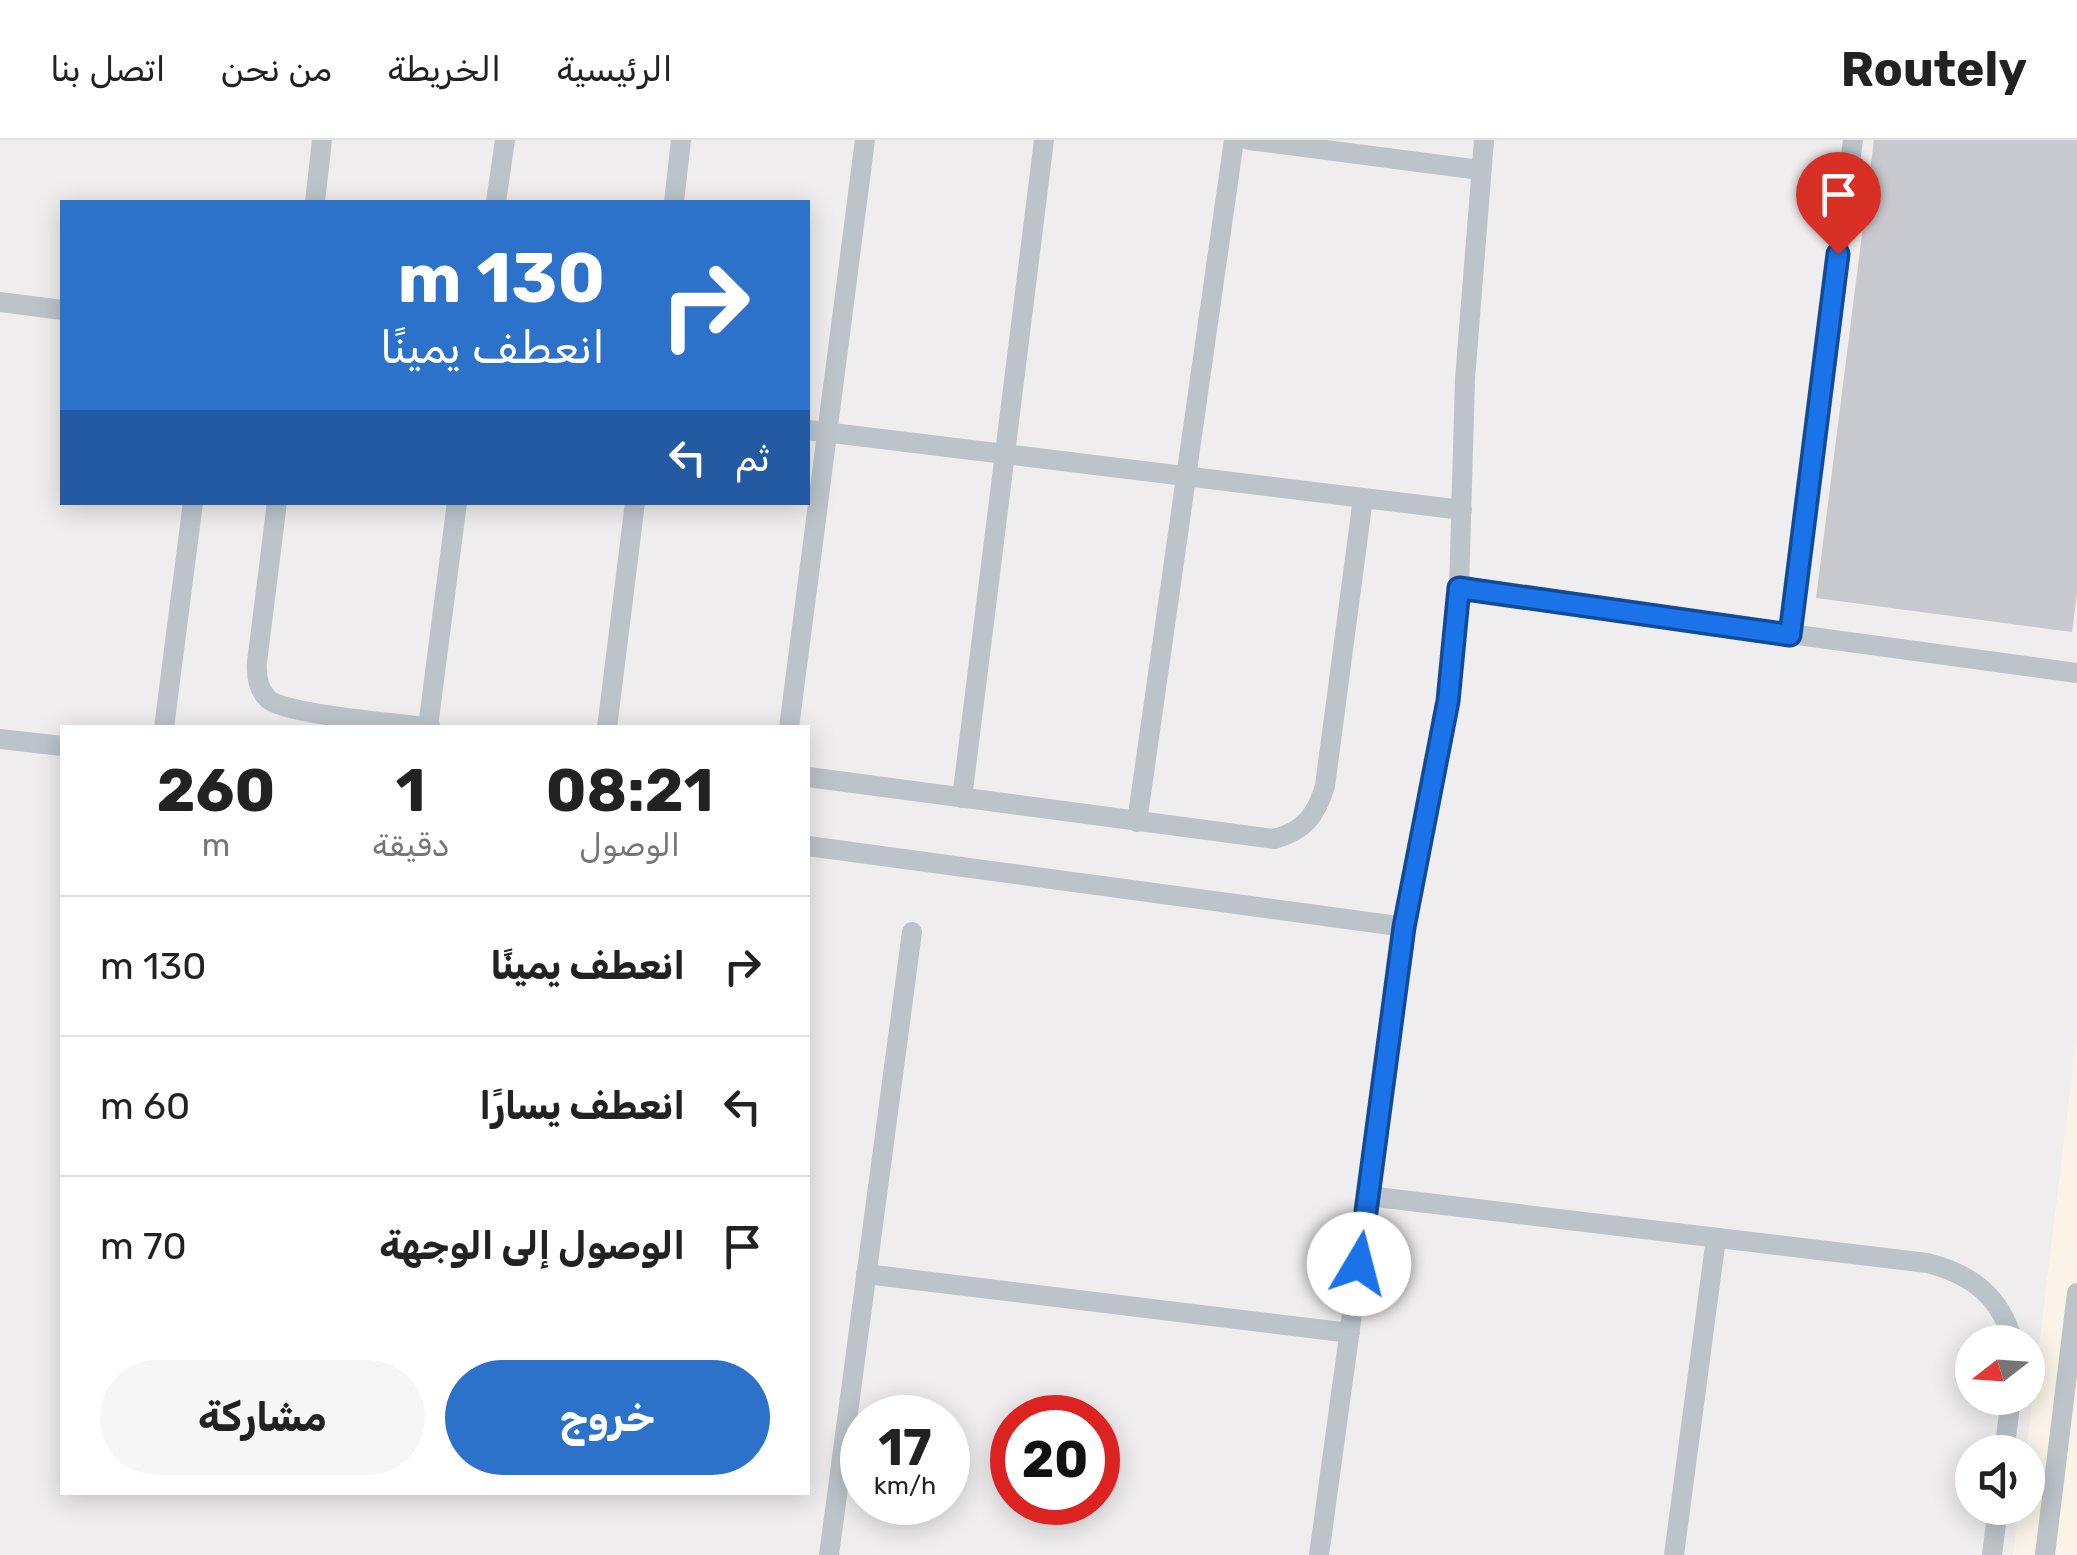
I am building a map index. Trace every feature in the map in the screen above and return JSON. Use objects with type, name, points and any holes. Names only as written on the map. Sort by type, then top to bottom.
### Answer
[{"type":"lane","points":[[314,200],[322,140]]},
{"type":"lane","points":[[496,200],[504,140]]},
{"type":"lane","points":[[674,200],[682,140]]},
{"type":"lane","points":[[789,725],[817,431],[865,140]]},
{"type":"lane","points":[[962,798],[1044,140]]},
{"type":"lane","points":[[1136,822],[1234,140]]},
{"type":"lane","points":[[1250,140],[1480,170]]},
{"type":"lane","points":[[1319,1555],[1404,927],[1448,701],[1459,588],[1465,379],[1484,140]]},
{"type":"lane","points":[[1790,635],[1853,140]]},
{"type":"lane","points":[[0,302],[60,310]]},
{"type":"lane","points":[[817,431],[1462,510]]},
{"type":"lane","points":[[810,778],[1274,839],[1293,834],[1309,823],[1325,786],[1363,498]]},
{"type":"lane","points":[[164,725],[193,505]]},
{"type":"lane","points":[[277,505],[256,675],[260,688],[268,698],[290,708],[415,725]]},
{"type":"lane","points":[[430,725],[457,505]]},
{"type":"lane","points":[[607,725],[636,505]]},
{"type":"lane","points":[[1459,588],[2077,673]]},
{"type":"lane","points":[[0,738],[60,746]]},
{"type":"lane","points":[[810,846],[1404,927]]},
{"type":"lane","points":[[828,1555],[912,932]]},
{"type":"lane","points":[[1368,1196],[1953,1269],[1996,1301],[2006,1325]]},
{"type":"lane","points":[[1674,1555],[1716,1238]]},
{"type":"lane","points":[[866,1274],[1350,1333]]},
{"type":"lane","points":[[2045,1555],[2070,1418],[2077,1293]]},
{"type":"lane","points":[[1992,1555],[1996,1525]]},
{"type":"shaded area","points":[[2077,1034],[2077,1555],[2013,1555],[2017,1525],[2045,1525],[2045,1435],[2028,1435],[2031,1415],[2045,1415],[2045,1325],[2041,1325]]},
{"type":"building","points":[[1874,140],[2077,140],[2077,593],[2072,632],[1816,598]]},
{"type":"route","points":[[1359,1264],[1404,927],[1448,701],[1459,588],[1790,635],[1838,254]]}]
